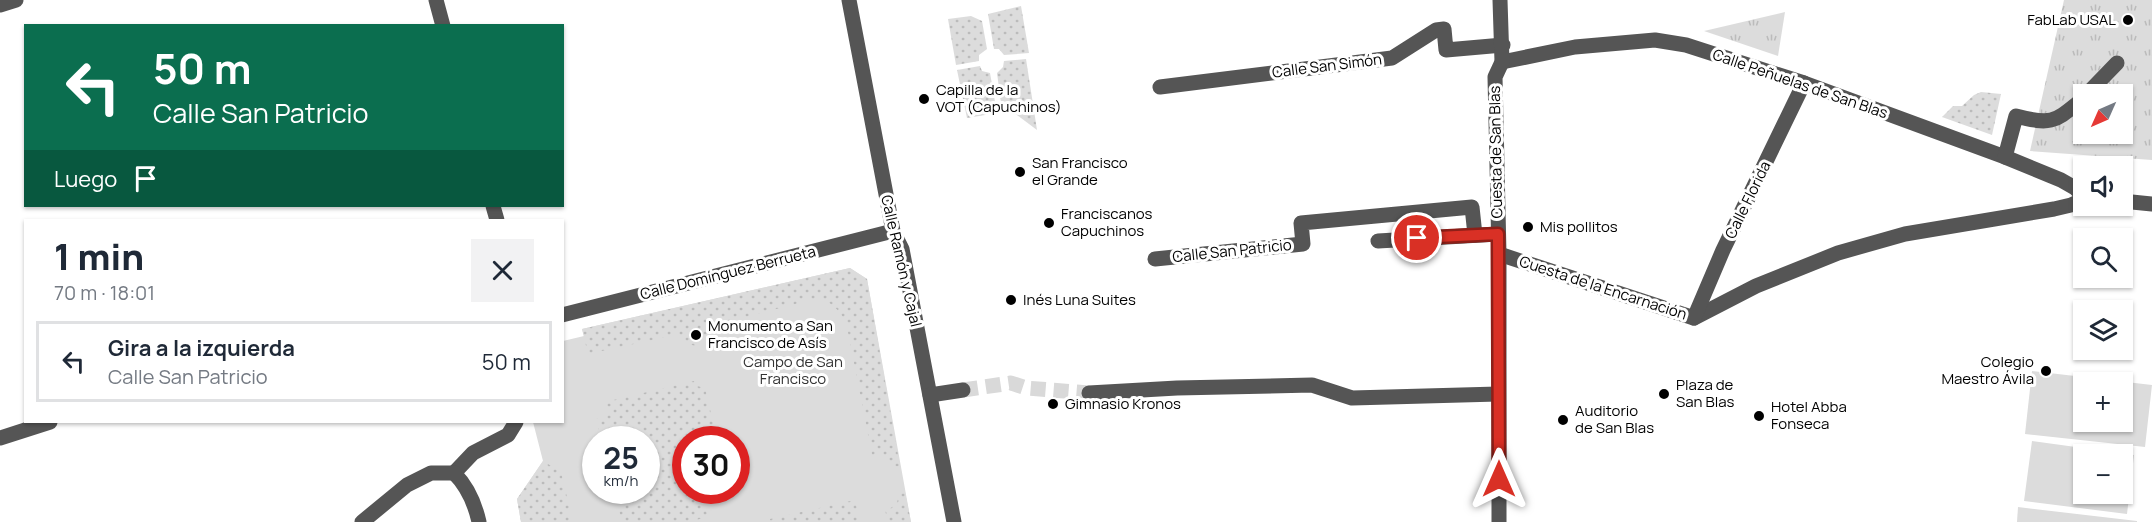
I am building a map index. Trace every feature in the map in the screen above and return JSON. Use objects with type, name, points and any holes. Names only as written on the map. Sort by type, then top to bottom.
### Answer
[{"type":"street","points":[[0,5],[16,0]]},
{"type":"street","points":[[436,0],[442,24]]},
{"type":"street","name":"Calle Ramón y Cajal","points":[[849,0],[893,231],[902,249],[954,522]]},
{"type":"street","name":"Cuesta de San Blas","points":[[1499,522],[1499,254],[1495,77],[1502,62],[1500,0]]},
{"type":"street","name":"Calle San Simón","points":[[1160,87],[1392,58],[1436,30],[1444,29],[1446,50],[1503,45]]},
{"type":"street","name":"Calle Peñuelas de San Blas","points":[[1502,62],[1575,47],[1655,40],[1707,51],[1804,83],[2005,157],[2073,187]]},
{"type":"street","points":[[2097,84],[2117,63]]},
{"type":"street","name":"Calle Florida","points":[[1694,318],[1723,250],[1804,83]]},
{"type":"street","points":[[2005,157],[2016,116],[2037,122],[2056,120],[2073,107]]},
{"type":"street","name":"Cuesta de la Encarnación","points":[[1499,254],[1694,318],[1756,285],[1838,253],[1905,234],[2054,209],[2073,202]]},
{"type":"street","points":[[2133,202],[2152,204]]},
{"type":"street","name":"Calle San Patricio","points":[[1155,259],[1303,244],[1301,223],[1472,207],[1476,235]]},
{"type":"street","name":"Calle Domínguez Berrueta","points":[[564,314],[893,231]]},
{"type":"street","points":[[1378,241],[1498,234]]},
{"type":"street","points":[[1089,393],[1178,388],[1312,385],[1352,398],[1498,394]]},
{"type":"street","points":[[930,395],[963,390]]},
{"type":"street","points":[[0,438],[47,423]]},
{"type":"street","points":[[454,473],[473,453],[508,435],[515,423]]},
{"type":"street","points":[[362,522],[407,485],[431,473],[454,473],[463,482],[479,522]]},
{"type":"green space","points":[[2064,0],[2152,0],[2152,160],[2133,159],[2133,156],[2030,151]]},
{"type":"green space","points":[[1021,6],[1029,53],[1004,55],[999,49],[994,49],[988,14]]},
{"type":"green space","points":[[1785,12],[1778,56],[1704,31]]},
{"type":"green space","points":[[971,16],[982,21],[987,49],[979,55],[979,61],[956,65],[948,19]]},
{"type":"green space","points":[[1026,59],[1037,130],[1001,103],[997,73],[1003,67],[1004,61]]},
{"type":"green space","points":[[980,66],[982,71],[990,73],[997,113],[967,118],[957,70]]},
{"type":"green space","points":[[1981,92],[2001,94],[1992,135],[1942,117],[1953,106],[1962,106]]},
{"type":"green space","name":"Campo de San Francisco","points":[[850,268],[867,279],[911,522],[521,522],[517,499],[543,461],[533,423],[564,423],[564,341],[584,336],[582,329]]},
{"type":"green space","points":[[850,268],[867,279],[900,466],[890,467],[887,460],[880,454],[872,455],[846,322],[834,307],[818,298],[715,325],[707,339],[699,345],[689,344],[675,335],[588,354],[582,329]]},
{"type":"green space","points":[[2032,371],[2073,376],[2073,432],[2133,432],[2133,383],[2152,385],[2145,447],[2025,434]]},
{"type":"green space","points":[[694,381],[697,386],[705,388],[714,426],[672,426],[672,504],[704,504],[708,517],[687,522],[622,522],[617,504],[660,504],[660,426],[598,426],[596,419],[605,416],[607,410],[605,402]]},
{"type":"green space","points":[[2032,441],[2073,447],[2073,504],[2128,504],[2127,514],[2024,501]]},
{"type":"green space","points":[[543,461],[561,472],[573,522],[521,522],[517,499]]},
{"type":"green space","points":[[905,492],[911,522],[888,522],[885,510],[895,505],[898,494]]},
{"type":"green space","points":[[855,500],[860,522],[770,522],[770,519]]},
{"type":"green space","points":[[2018,507],[2137,521],[2137,522],[2017,522]]},
{"type":"tunnel","points":[[963,390],[1011,383],[1026,388],[1089,393]]},
{"type":"place","name":"FabLab USAL","points":[[2128,20]]},
{"type":"place","name":"Capilla de la VOT (Capuchinos)","points":[[924,99]]},
{"type":"place","name":"San Francisco el Grande","points":[[1020,172]]},
{"type":"place","name":"Franciscanos Capuchinos","points":[[1049,223]]},
{"type":"place","name":"Mis pollitos","points":[[1528,227]]},
{"type":"place","name":"Inés Luna Suites","points":[[1011,300]]},
{"type":"place","name":"Monumento a San Francisco de Asís","points":[[696,335]]},
{"type":"place","name":"Colegio Maestro Ávila","points":[[2046,371]]},
{"type":"place","name":"Plaza de San Blas","points":[[1664,394]]},
{"type":"place","name":"Gimnasio Kronos","points":[[1053,404]]},
{"type":"place","name":"Hotel Abba Fonseca","points":[[1759,416]]},
{"type":"place","name":"Auditorio de San Blas","points":[[1563,420]]},
{"type":"route","points":[[1417,238],[1498,234],[1499,479]]}]
